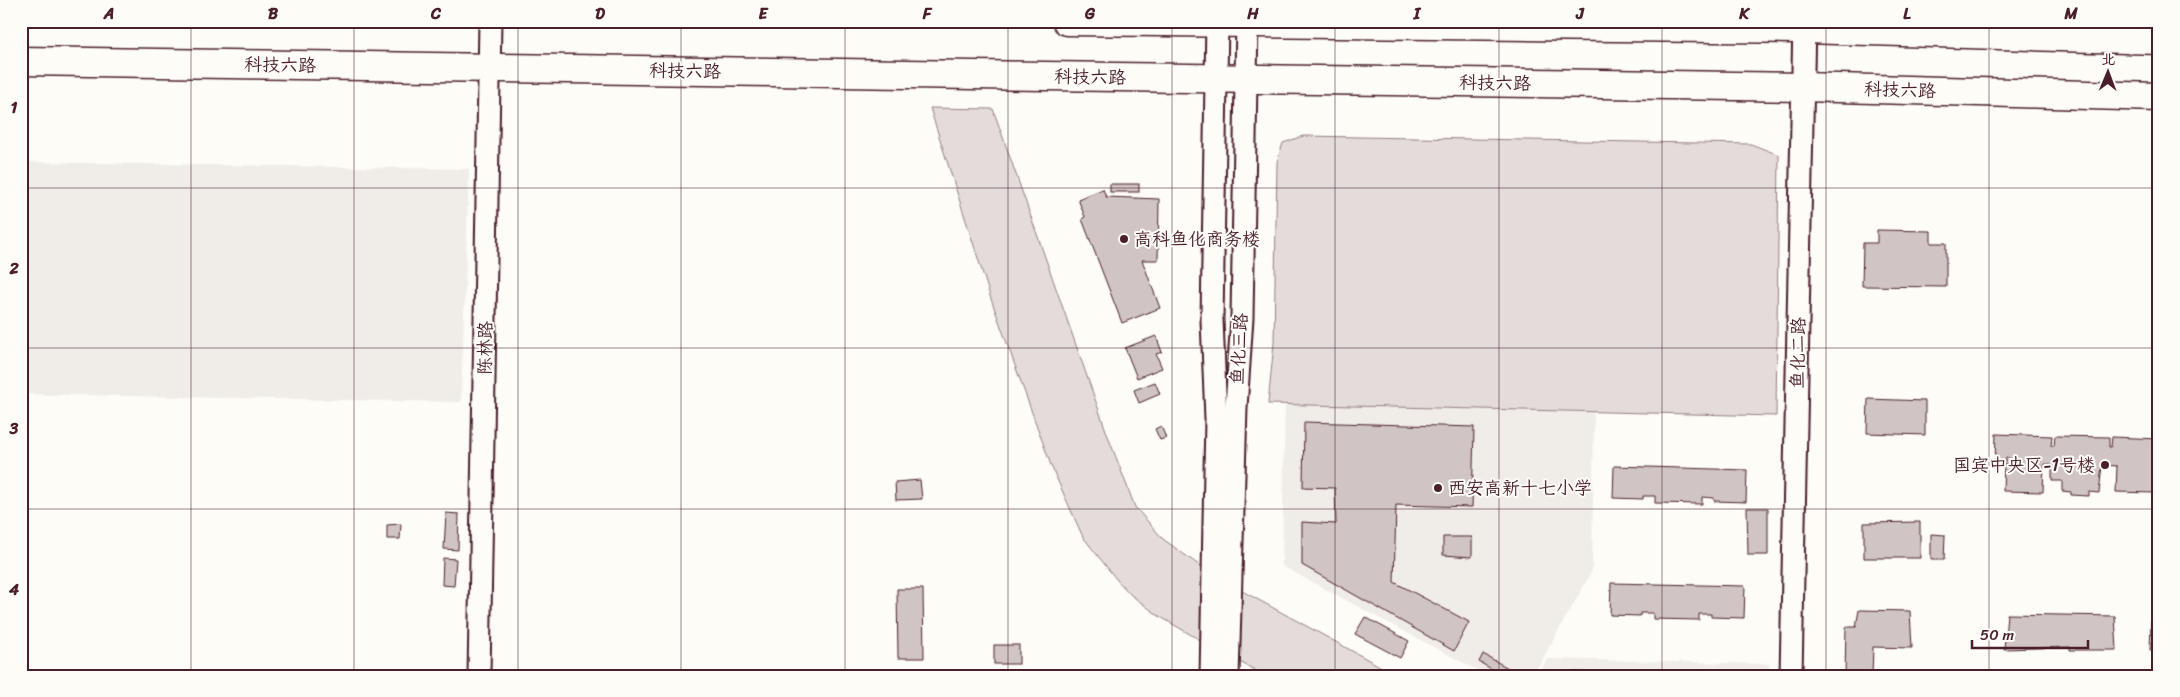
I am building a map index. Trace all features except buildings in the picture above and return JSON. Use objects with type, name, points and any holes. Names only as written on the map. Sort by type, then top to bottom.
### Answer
[{"type":"main road","points":[[1067,21],[1804,25],[2159,40]]},
{"type":"main road","name":"科技六路","points":[[21,61],[1803,87],[2159,97]]},
{"type":"street","name":"陈林路","points":[[479,676],[490,21]]},
{"type":"street","name":"鱼化三路","points":[[1211,676],[1216,419],[1212,320],[1218,79],[1217,22]]},
{"type":"street","name":"鱼化三路","points":[[1228,676],[1236,408],[1242,318],[1247,23]]},
{"type":"street","name":"鱼化二路","points":[[1791,676],[1804,25]]},
{"type":"shaded area","points":[[930,108],[993,109],[1109,439],[1135,507],[1163,539],[1207,571],[1205,643],[1159,616],[1131,595],[1083,537],[1052,468],[991,299]]},
{"type":"shaded area","points":[[1303,136],[1751,144],[1779,155],[1776,416],[1268,404],[1274,343],[1277,162],[1283,143]]},
{"type":"shaded area","points":[[21,162],[469,169],[461,402],[21,394]]},
{"type":"shaded area","name":"西安高新十七小学","points":[[1285,403],[1594,410],[1592,571],[1533,676],[1488,676],[1282,566]]},
{"type":"shaded area","points":[[1222,580],[1398,676],[1266,676],[1221,652]]},
{"type":"shaded area","points":[[1547,659],[1769,664],[1769,676],[1538,676]]},
{"type":"place","name":"高科鱼化商务楼","points":[[1124,239]]},
{"type":"place","name":"国宾中央区-1号楼","points":[[2105,465]]},
{"type":"place","name":"西安高新十七小学","points":[[1438,488]]}]
